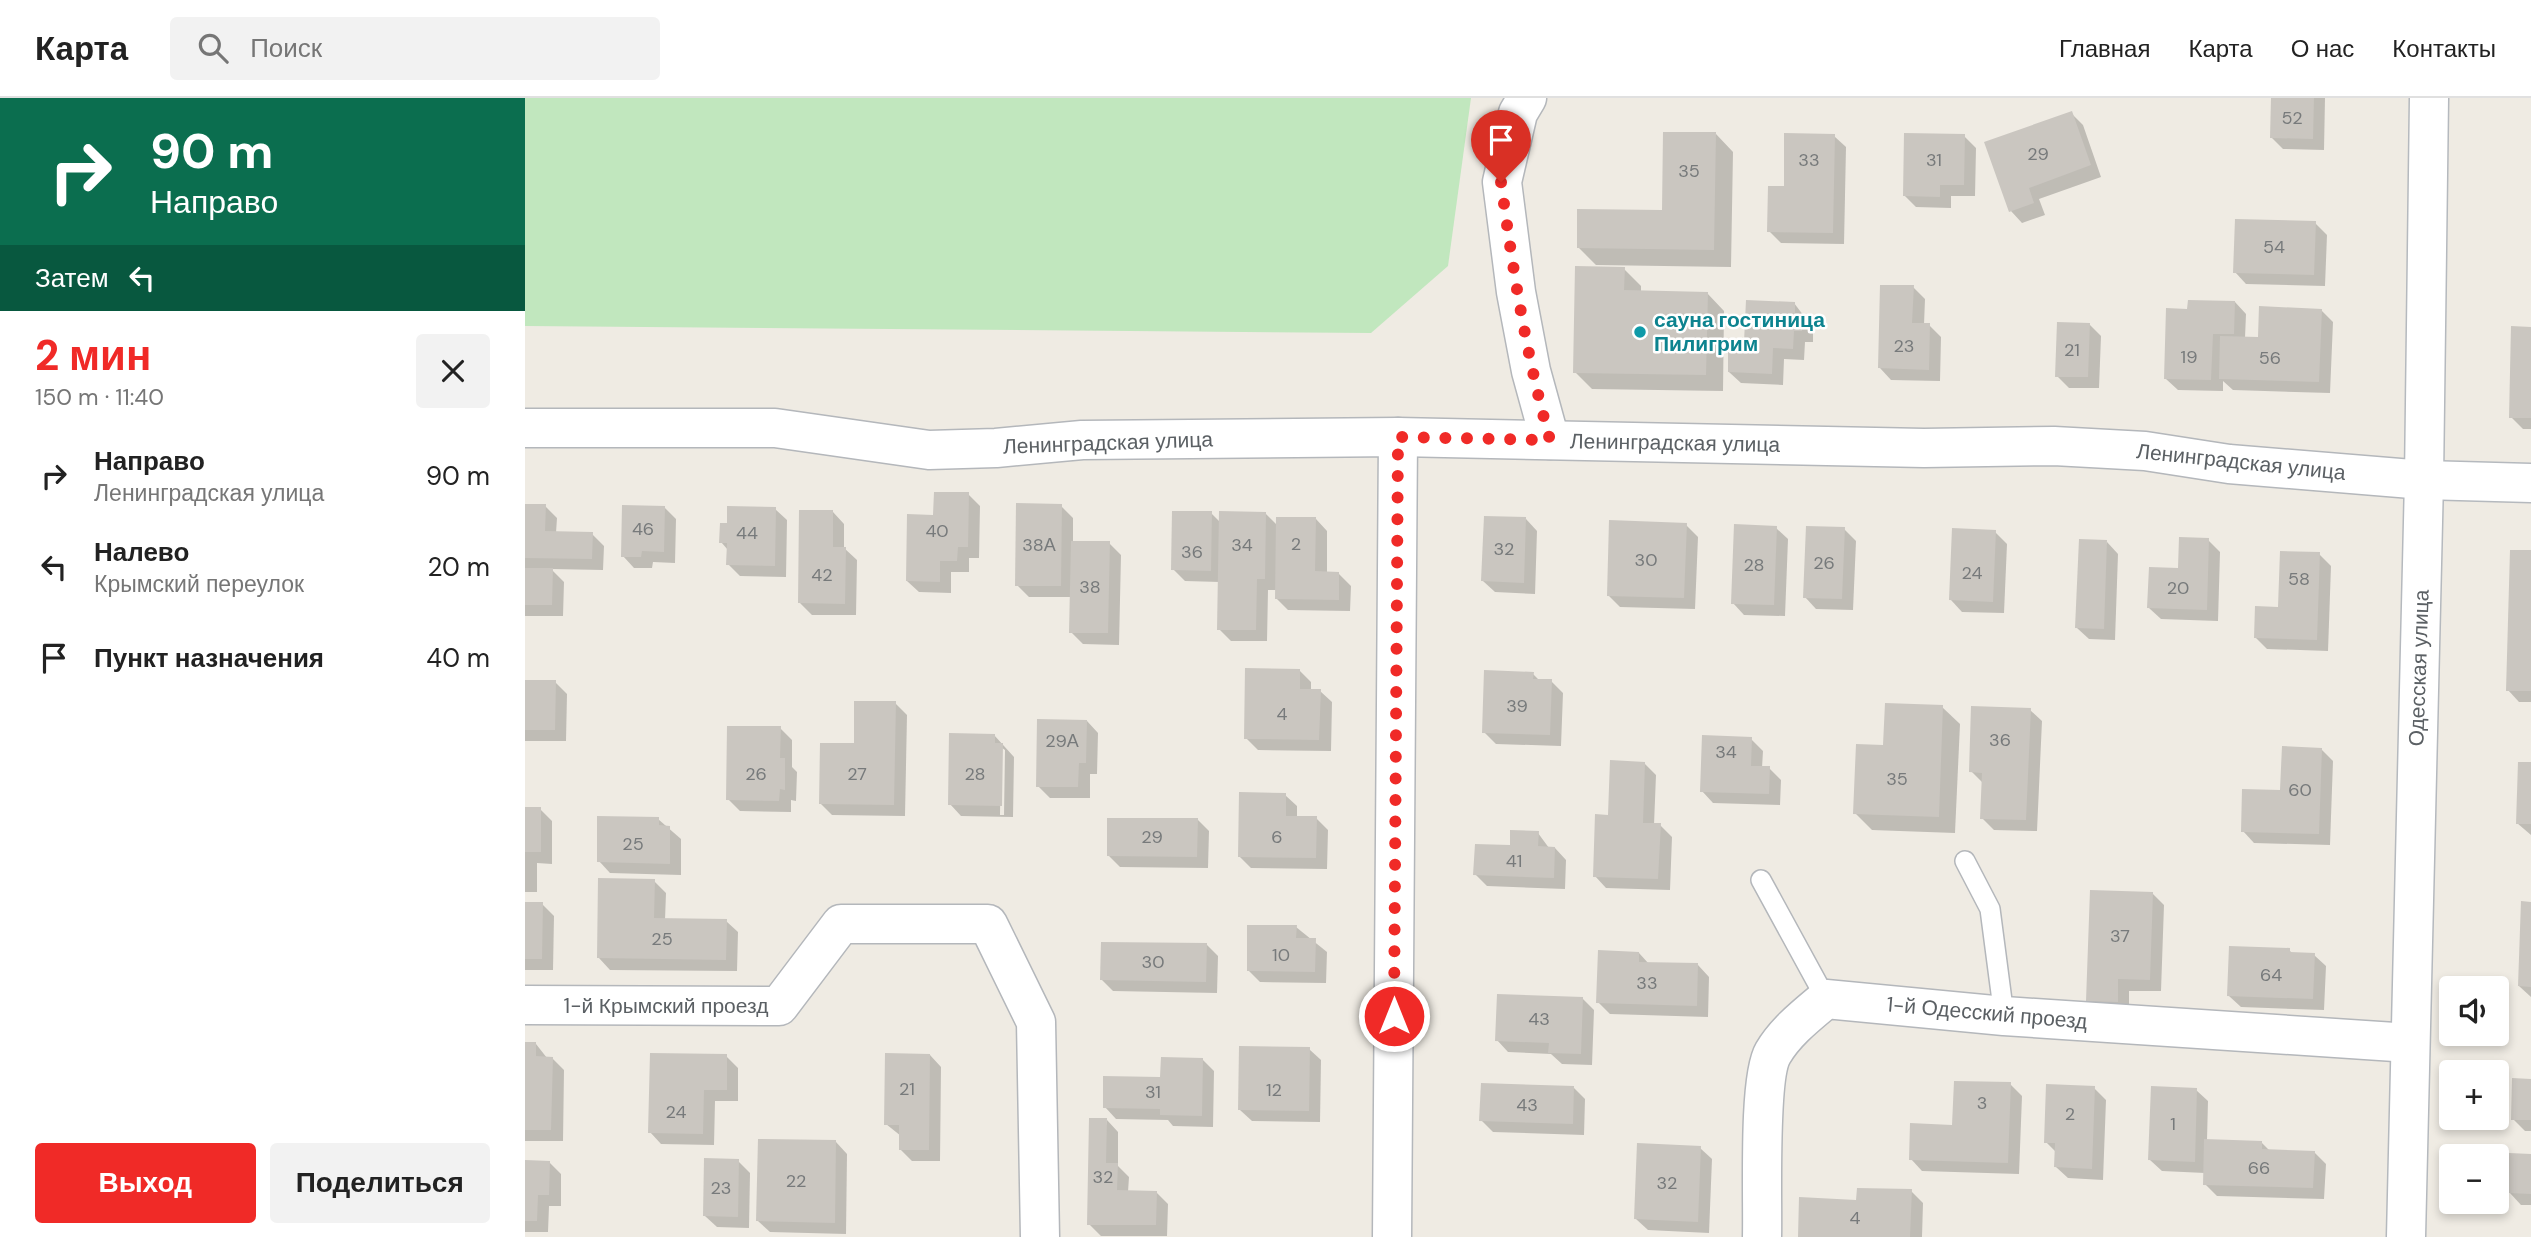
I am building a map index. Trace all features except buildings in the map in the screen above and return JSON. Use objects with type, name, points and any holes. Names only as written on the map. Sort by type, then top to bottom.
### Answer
[{"type":"street","points":[[1527,98],[1518,113],[1501,182],[1515,292],[1531,371],[1550,440]]},
{"type":"street","name":"Одесская улица","points":[[2406,1237],[2424,480],[2429,98]]},
{"type":"street","name":"Ленинградская улица","points":[[525,428],[775,428],[929,450],[996,448],[1082,440],[1398,437],[1924,448],[2054,446],[2145,451],[2229,464],[2424,480],[2531,483]]},
{"type":"street","points":[[1392,1237],[1398,437]]},
{"type":"street","name":"1-й Крымский проезд","points":[[525,1005],[779,1006],[841,924],[988,924],[1036,1022],[1040,1237]]},
{"type":"street","points":[[1762,1237],[1765,1082],[1772,1055],[1794,1026],[1826,999]]},
{"type":"street","name":"1-й Одесский проезд","points":[[1826,999],[2004,1016],[2410,1043]]},
{"type":"lane","points":[[1965,861],[1990,909],[2004,1016]]},
{"type":"lane","points":[[1761,880],[1826,999]]},
{"type":"green space","points":[[525,98],[1471,98],[1448,266],[1371,333],[525,326]]},
{"type":"place","name":"сауна гостиница Пилигрим","points":[[1640,332]]},
{"type":"route","points":[[1394,1016],[1398,437],[1550,440],[1531,371],[1515,292],[1501,182]]}]
